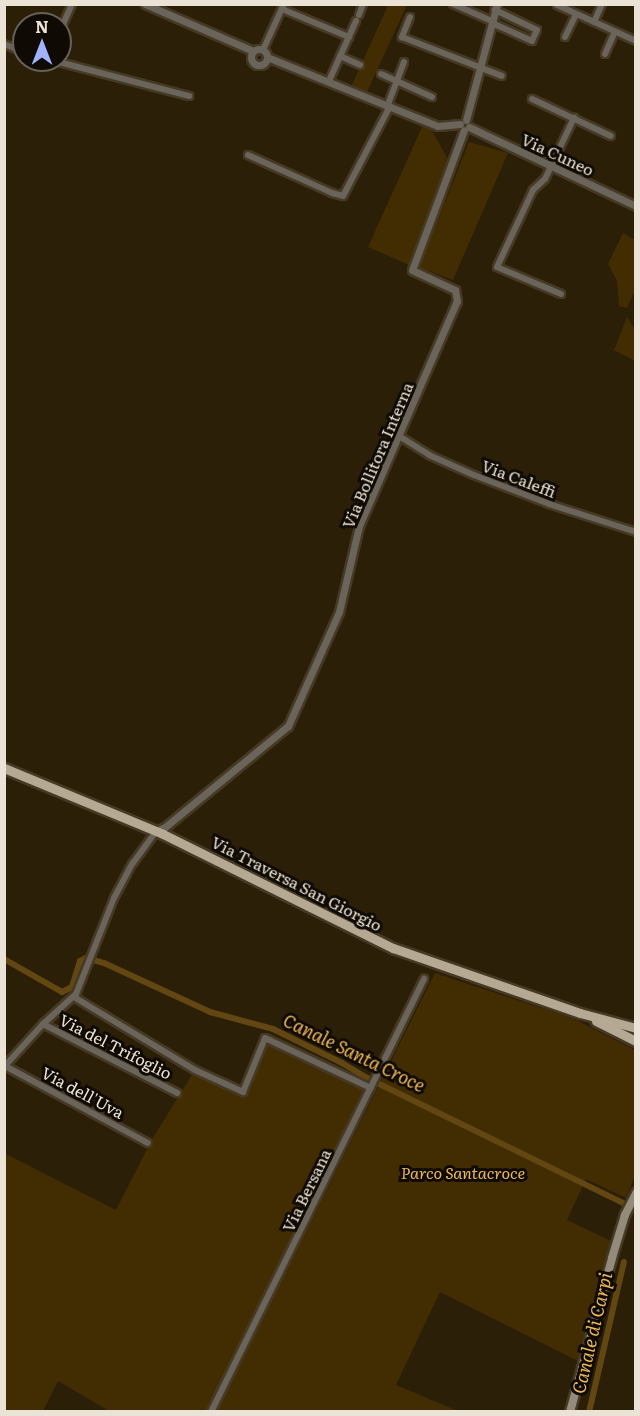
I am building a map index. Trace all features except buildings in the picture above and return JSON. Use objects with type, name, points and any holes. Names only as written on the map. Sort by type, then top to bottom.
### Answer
[{"type":"main road","name":"Via Traversa San Giorgio","points":[[4,768],[156,831],[393,948],[580,1013],[636,1028]]},
{"type":"main road","name":"Via Traversa San Giorgio","points":[[580,1013],[636,1041]]},
{"type":"main road","points":[[570,1412],[624,1215],[634,1196]]},
{"type":"street","points":[[145,4],[438,126],[465,125]]},
{"type":"street","points":[[328,81],[363,4]]},
{"type":"street","points":[[453,4],[492,22]]},
{"type":"street","points":[[594,22],[602,4]]},
{"type":"street","points":[[557,5],[636,41]]},
{"type":"street","points":[[264,64],[265,54],[283,7],[349,37]]},
{"type":"street","name":"Via Bollitora Interna","points":[[156,831],[165,827],[288,726],[342,603],[358,526],[458,301],[455,290],[412,270],[465,125],[480,69],[492,22],[496,7],[537,30],[532,41],[492,22]]},
{"type":"street","points":[[565,37],[576,14]]},
{"type":"street","points":[[410,17],[402,37],[502,76]]},
{"type":"street","points":[[605,54],[615,32]]},
{"type":"street","points":[[237,44],[255,65],[287,65]]},
{"type":"street","points":[[250,59],[254,51]]},
{"type":"street","points":[[340,56],[360,65]]},
{"type":"street","points":[[248,155],[332,194],[343,196],[388,107],[404,62]]},
{"type":"street","points":[[72,65],[189,96]]},
{"type":"street","points":[[381,74],[432,97]]},
{"type":"street","points":[[532,99],[611,135]]},
{"type":"street","points":[[561,294],[497,267],[533,189],[545,179],[574,118]]},
{"type":"street","name":"Via Cuneo","points":[[465,125],[636,206]]},
{"type":"street","name":"Via Caleffi","points":[[399,436],[429,455],[474,475],[549,504],[636,532]]},
{"type":"street","points":[[5,1067],[43,1024],[74,997],[120,885],[156,831]]},
{"type":"street","name":"Via Bersana","points":[[211,1412],[424,979]]},
{"type":"street","points":[[74,997],[195,1070],[243,1092],[265,1038],[371,1087]]},
{"type":"street","name":"Via del Trifoglio","points":[[43,1024],[177,1093]]},
{"type":"street","name":"Via dell'Uva","points":[[5,1067],[148,1143]]},
{"type":"green space","points":[[388,5],[407,5],[367,92],[352,85]]},
{"type":"green space","points":[[422,127],[431,129],[449,161],[409,265],[368,247]]},
{"type":"green space","points":[[469,142],[508,153],[453,280],[419,267]]},
{"type":"green space","points":[[623,233],[635,240],[635,290],[627,308],[619,306],[617,281],[608,264]]},
{"type":"green space","points":[[627,317],[635,330],[635,361],[614,350]]},
{"type":"green space","name":"Parco Santacroce","points":[[435,973],[572,1018],[635,1050],[635,1176],[626,1198],[586,1179],[567,1220],[611,1241],[580,1362],[440,1292],[396,1385],[458,1411],[217,1410]]},
{"type":"green space","points":[[268,1042],[366,1091],[209,1411],[109,1411],[58,1381],[43,1411],[5,1411],[4,1153],[116,1210],[151,1141],[193,1073],[245,1097]]},
{"type":"waterway","name":"Canale Santa Croce","points":[[4,959],[62,992],[72,987],[80,961],[86,958],[104,963],[210,1012],[273,1029],[367,1078],[636,1209]]},
{"type":"waterway","name":"Canale di Carpi","points":[[589,1412],[624,1262]]}]
